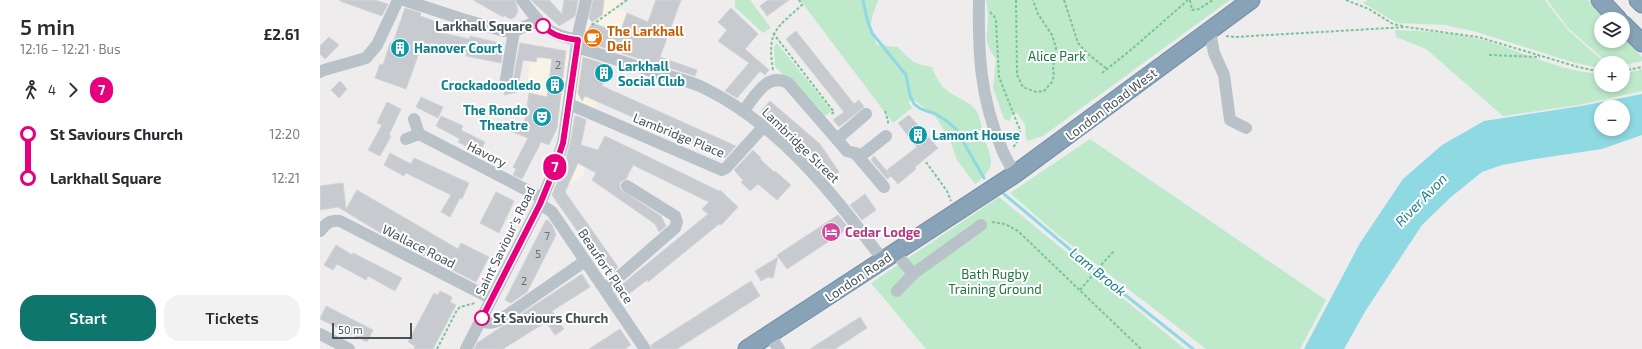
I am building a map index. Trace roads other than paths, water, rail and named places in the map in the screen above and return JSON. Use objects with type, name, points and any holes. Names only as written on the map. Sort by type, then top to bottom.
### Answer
[{"type":"highway","name":"London Road West","points":[[963,208],[1015,174],[1251,0]]},
{"type":"highway","points":[[1600,0],[1611,12]]},
{"type":"highway","points":[[1638,0],[1642,4]]},
{"type":"highway","points":[[1630,31],[1642,43]]},
{"type":"highway","name":"London Road","points":[[747,349],[774,342],[889,256],[963,208]]},
{"type":"street","points":[[320,72],[366,58],[377,46],[398,0]]},
{"type":"street","points":[[404,0],[504,30],[514,31],[538,21]]},
{"type":"street","points":[[522,0],[538,21],[552,33],[562,38],[578,39],[702,87],[744,110]]},
{"type":"street","name":"Saint Saviour's Road","points":[[466,349],[541,201],[554,170],[563,143],[578,39],[586,0]]},
{"type":"street","points":[[979,3],[979,62],[986,103],[1001,148],[1015,174]]},
{"type":"street","points":[[1212,29],[1214,53],[1224,75],[1230,120],[1246,128]]},
{"type":"street","points":[[506,79],[514,31]]},
{"type":"street","name":"Lambridge Street","points":[[837,139],[788,83],[781,79],[775,79],[768,82],[744,110],[764,126],[805,164],[889,256],[913,274]]},
{"type":"street","name":"Lambridge Place","points":[[569,104],[722,170],[726,168],[764,126]]},
{"type":"street","points":[[866,114],[837,139],[847,151],[862,155],[886,136]]},
{"type":"street","points":[[406,139],[419,134],[414,119]]},
{"type":"street","name":"Havory","points":[[419,134],[541,201]]},
{"type":"street","points":[[855,153],[884,187]]},
{"type":"street","points":[[605,289],[676,228],[677,222],[675,216],[627,186]]},
{"type":"street","name":"Beaufort Place","points":[[541,201],[552,212],[645,349]]},
{"type":"street","name":"Wallace Road","points":[[320,231],[332,220],[340,221],[492,299]]},
{"type":"street","points":[[897,290],[913,274],[981,225]]},
{"type":"street","points":[[481,321],[494,323],[500,320],[585,261]]},
{"type":"street","points":[[320,334],[349,349]]},
{"type":"water","name":"River Avon","points":[[1642,94],[1642,135],[1602,149],[1502,165],[1482,172],[1451,197],[1422,225],[1366,310],[1344,349],[1304,349],[1360,243],[1403,179],[1442,145],[1484,121],[1594,103],[1594,136],[1630,136],[1630,100],[1612,100]]},
{"type":"waterway","name":"Lam Brook","points":[[863,0],[872,33],[906,75],[910,95],[914,104],[921,109],[936,114],[956,129],[984,178]]},
{"type":"waterway","name":"Lam Brook","points":[[1004,194],[1109,282],[1193,349]]},
{"type":"place","name":"Larkhall Square","points":[[543,26]]},
{"type":"place","name":"The Larkhall Deli","points":[[593,38]]},
{"type":"place","name":"Hanover Court","points":[[400,48]]},
{"type":"place","name":"Larkhall Social Club","points":[[604,73]]},
{"type":"place","name":"Crockadoodledo","points":[[555,85]]},
{"type":"place","name":"The Rondo Theatre","points":[[542,117]]},
{"type":"place","name":"Lamont House","points":[[918,135]]},
{"type":"place","name":"Cedar Lodge","points":[[831,232]]},
{"type":"place","name":"St Saviours Church","points":[[482,318]]},
{"type":"park label","name":"Alice Park","points":[[1057,56]]},
{"type":"park label","name":"Bath Rugby Training Ground","points":[[995,282]]}]
